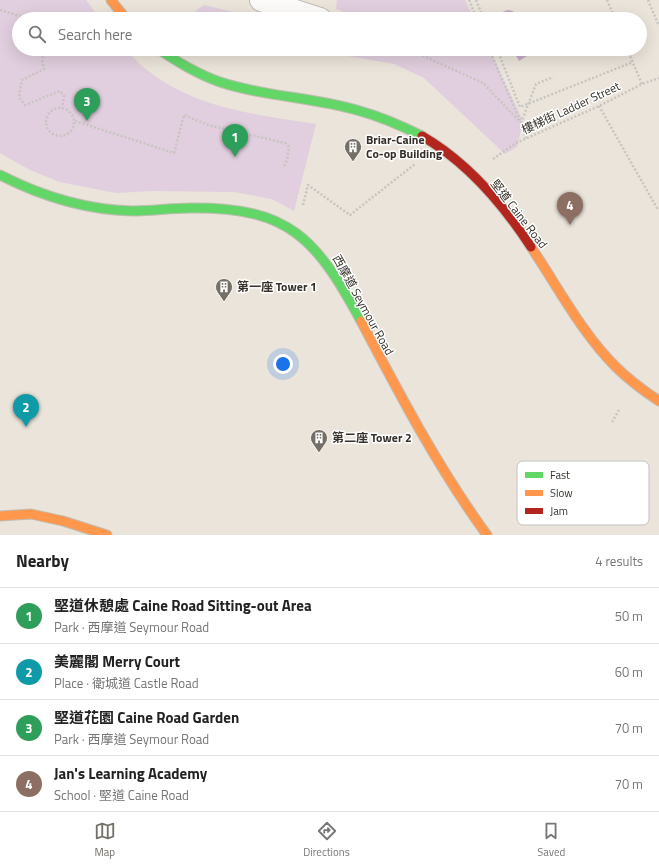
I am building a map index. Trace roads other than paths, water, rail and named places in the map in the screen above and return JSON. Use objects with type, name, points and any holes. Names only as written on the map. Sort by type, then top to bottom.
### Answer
[{"type":"street","points":[[111,0],[120,12]]},
{"type":"street","points":[[261,0],[298,12]]},
{"type":"street","name":"堅道 Caine Road","points":[[168,56],[182,65],[225,83],[365,111],[405,126],[424,137],[463,167],[494,198],[522,233],[599,349],[631,382],[659,401]]},
{"type":"street","name":"西摩道 Seymour Road","points":[[0,175],[33,191],[106,208],[133,211],[190,208],[240,210],[278,220],[295,231],[322,256],[334,273],[413,422],[445,477],[487,535]]},
{"type":"street","points":[[0,516],[31,514],[107,535]]},
{"type":"place","name":"堅道花園 Caine Road Garden","points":[[87,121]]},
{"type":"place","name":"堅道休憩處 Caine Road Sitting-out Area","points":[[235,157]]},
{"type":"place","name":"Briar-Caine Co-op Building","points":[[353,162]]},
{"type":"place","name":"Jan's Learning Academy","points":[[570,225]]},
{"type":"place","name":"第一座 Tower 1","points":[[224,302]]},
{"type":"place","name":"美麗閣 Merry Court","points":[[26,427]]},
{"type":"place","name":"第二座 Tower 2","points":[[319,453]]}]
